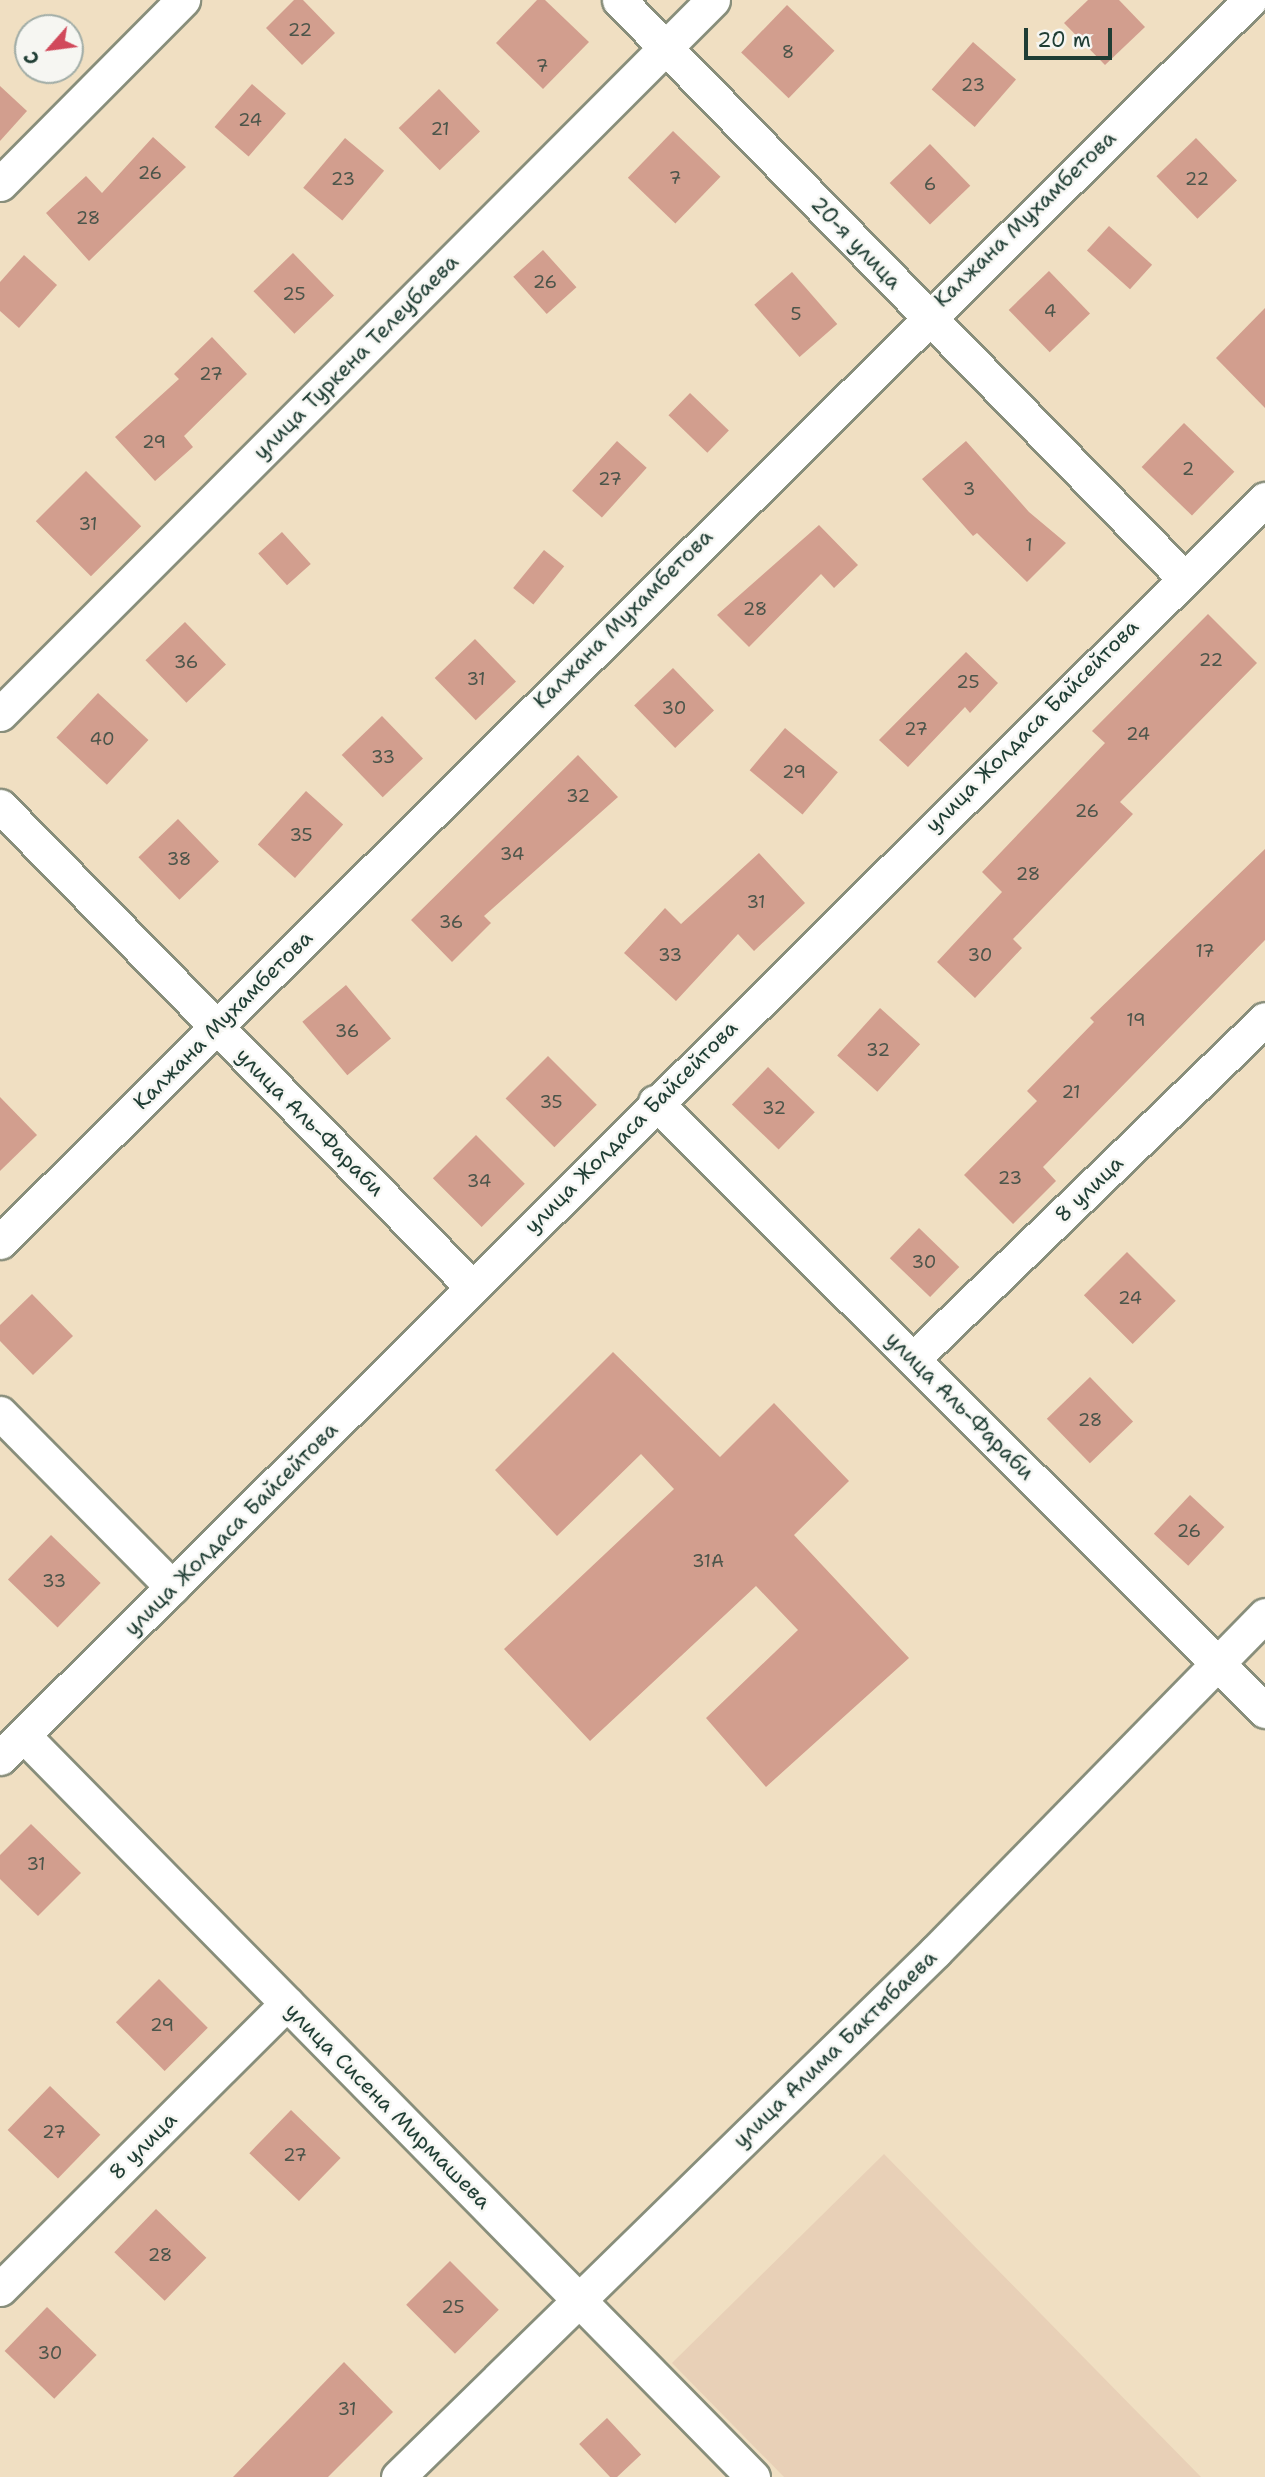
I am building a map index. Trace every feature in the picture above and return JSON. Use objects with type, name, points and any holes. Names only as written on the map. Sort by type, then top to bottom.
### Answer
[{"type":"street","points":[[0,184],[183,0]]},
{"type":"street","name":"20-я улица","points":[[619,0],[1182,576]]},
{"type":"street","name":"улица Туркена Телеубаева","points":[[0,714],[713,0]]},
{"type":"street","name":"Калжана Мухамбетова","points":[[0,1241],[927,315],[1250,0]]},
{"type":"street","name":"улица Жолдаса Байсейтова","points":[[12,1746],[473,1288],[655,1102],[1182,576],[1265,499]]},
{"type":"street","name":"улица Аль-Фараби","points":[[0,806],[473,1288]]},
{"type":"street","name":"8 улица","points":[[913,1359],[1265,1018]]},
{"type":"street","name":"улица Аль-Фараби","points":[[655,1102],[1265,1711]]},
{"type":"street","points":[[0,1413],[172,1587]]},
{"type":"street","name":"улица Алима Бактыбаева","points":[[398,2477],[577,2298],[936,1951],[1265,1615]]},
{"type":"street","name":"улица Сисена Мирмашева","points":[[12,1746],[287,2003],[753,2477]]},
{"type":"street","name":"8 улица","points":[[0,2289],[287,2003]]},
{"type":"shaded area","points":[[884,2154],[1201,2477],[784,2477],[672,2363]]},
{"type":"building","points":[[294,0],[303,0],[335,33],[302,65],[266,28]]},
{"type":"building","points":[[537,0],[545,0],[589,42],[543,89],[496,43]]},
{"type":"building","points":[[1088,0],[1119,0],[1145,27],[1105,65],[1064,23]]},
{"type":"building","points":[[787,5],[834,51],[789,98],[741,52]]},
{"type":"building","points":[[973,42],[1016,79],[975,127],[932,90]]},
{"type":"building","points":[[252,84],[286,114],[249,157],[215,127]]},
{"type":"building","points":[[0,86],[27,111],[0,141]]},
{"type":"building","points":[[439,89],[480,131],[440,170],[399,128]]},
{"type":"building","points":[[673,131],[720,177],[675,224],[628,178]]},
{"type":"building","points":[[153,137],[186,167],[89,261],[46,213],[86,176],[102,193]]},
{"type":"building","points":[[345,138],[384,171],[342,221],[303,188]]},
{"type":"building","points":[[1196,138],[1237,180],[1197,219],[1156,176]]},
{"type":"building","points":[[930,144],[970,186],[930,225],[890,183]]},
{"type":"building","points":[[1109,226],[1152,265],[1130,289],[1087,251]]},
{"type":"building","points":[[543,250],[576,287],[547,314],[513,277]]},
{"type":"building","points":[[293,253],[334,295],[294,334],[253,291]]},
{"type":"building","points":[[24,255],[57,285],[19,328],[0,311],[0,282]]},
{"type":"building","points":[[1049,271],[1090,313],[1050,352],[1009,310]]},
{"type":"building","points":[[792,272],[837,324],[800,357],[754,305]]},
{"type":"building","points":[[1265,308],[1265,408],[1216,358]]},
{"type":"building","points":[[212,337],[247,374],[184,436],[193,447],[155,481],[115,437],[179,379],[174,374]]},
{"type":"building","points":[[690,393],[729,431],[707,453],[668,415]]},
{"type":"building","points":[[1184,423],[1234,472],[1192,516],[1142,467]]},
{"type":"building","points":[[617,441],[647,468],[602,518],[572,491]]},
{"type":"building","points":[[966,441],[1029,512],[1066,543],[1027,582],[977,533],[973,536],[922,479]]},
{"type":"building","points":[[86,471],[141,526],[91,576],[36,521]]},
{"type":"building","points":[[819,525],[858,565],[834,588],[821,574],[749,647],[717,615]]},
{"type":"building","points":[[282,532],[311,564],[287,585],[258,553]]},
{"type":"building","points":[[544,550],[564,566],[533,604],[513,588]]},
{"type":"building","points":[[1208,614],[1257,663],[1120,802],[1133,814],[1013,939],[1022,948],[975,998],[937,962],[1002,892],[982,872],[1105,743],[1092,731]]},
{"type":"building","points":[[185,622],[226,664],[186,703],[145,660]]},
{"type":"building","points":[[475,639],[516,681],[476,720],[435,678]]},
{"type":"building","points":[[966,652],[998,683],[970,713],[965,707],[908,767],[879,740]]},
{"type":"building","points":[[673,668],[714,710],[675,748],[634,706]]},
{"type":"building","points":[[98,693],[148,740],[107,785],[56,738]]},
{"type":"building","points":[[382,716],[423,758],[383,797],[342,755]]},
{"type":"building","points":[[785,728],[838,772],[803,814],[750,770]]},
{"type":"building","points":[[578,755],[618,797],[484,916],[491,923],[452,962],[411,920]]},
{"type":"building","points":[[306,791],[343,824],[295,878],[258,845]]},
{"type":"building","points":[[178,819],[219,861],[179,900],[138,857]]},
{"type":"building","points":[[1265,849],[1265,940],[1043,1167],[1056,1181],[1013,1224],[964,1175],[1037,1101],[1027,1091],[1094,1022],[1090,1018]]},
{"type":"building","points":[[759,853],[805,903],[754,951],[738,934],[676,1001],[624,953],[665,908],[681,924]]},
{"type":"building","points":[[346,985],[391,1039],[347,1075],[302,1022]]},
{"type":"building","points":[[880,1008],[920,1044],[877,1092],[837,1056]]},
{"type":"building","points":[[548,1056],[597,1105],[554,1147],[506,1098]]},
{"type":"building","points":[[768,1067],[815,1112],[779,1150],[732,1104]]},
{"type":"building","points":[[0,1097],[37,1135],[0,1171]]},
{"type":"building","points":[[476,1135],[525,1184],[482,1227],[433,1178]]},
{"type":"building","points":[[919,1228],[959,1267],[930,1297],[890,1258]]},
{"type":"building","points":[[1127,1252],[1176,1301],[1133,1344],[1084,1295]]},
{"type":"building","points":[[32,1294],[73,1336],[33,1375],[0,1341],[0,1325]]},
{"type":"building","points":[[613,1352],[720,1457],[774,1403],[849,1481],[794,1535],[909,1658],[766,1787],[706,1718],[798,1630],[756,1586],[590,1741],[504,1649],[674,1489],[641,1454],[557,1536],[495,1470]]},
{"type":"building","points":[[1090,1377],[1133,1422],[1090,1463],[1047,1419]]},
{"type":"building","points":[[1190,1495],[1224,1527],[1188,1566],[1154,1534]]},
{"type":"building","points":[[51,1535],[101,1583],[58,1628],[8,1580]]},
{"type":"building","points":[[31,1824],[81,1873],[38,1916],[0,1879],[0,1855]]},
{"type":"building","points":[[159,1979],[208,2028],[165,2071],[116,2022]]},
{"type":"building","points":[[50,2086],[100,2135],[58,2179],[8,2130]]},
{"type":"building","points":[[291,2110],[341,2158],[299,2201],[249,2153]]},
{"type":"building","points":[[156,2209],[206,2258],[165,2301],[114,2252]]},
{"type":"building","points":[[450,2261],[499,2310],[455,2354],[406,2305]]},
{"type":"building","points":[[47,2307],[97,2355],[54,2399],[5,2351]]},
{"type":"building","points":[[344,2362],[393,2412],[328,2477],[233,2477]]},
{"type":"building","points":[[607,2418],[641,2455],[617,2477],[610,2477],[579,2444]]}]
